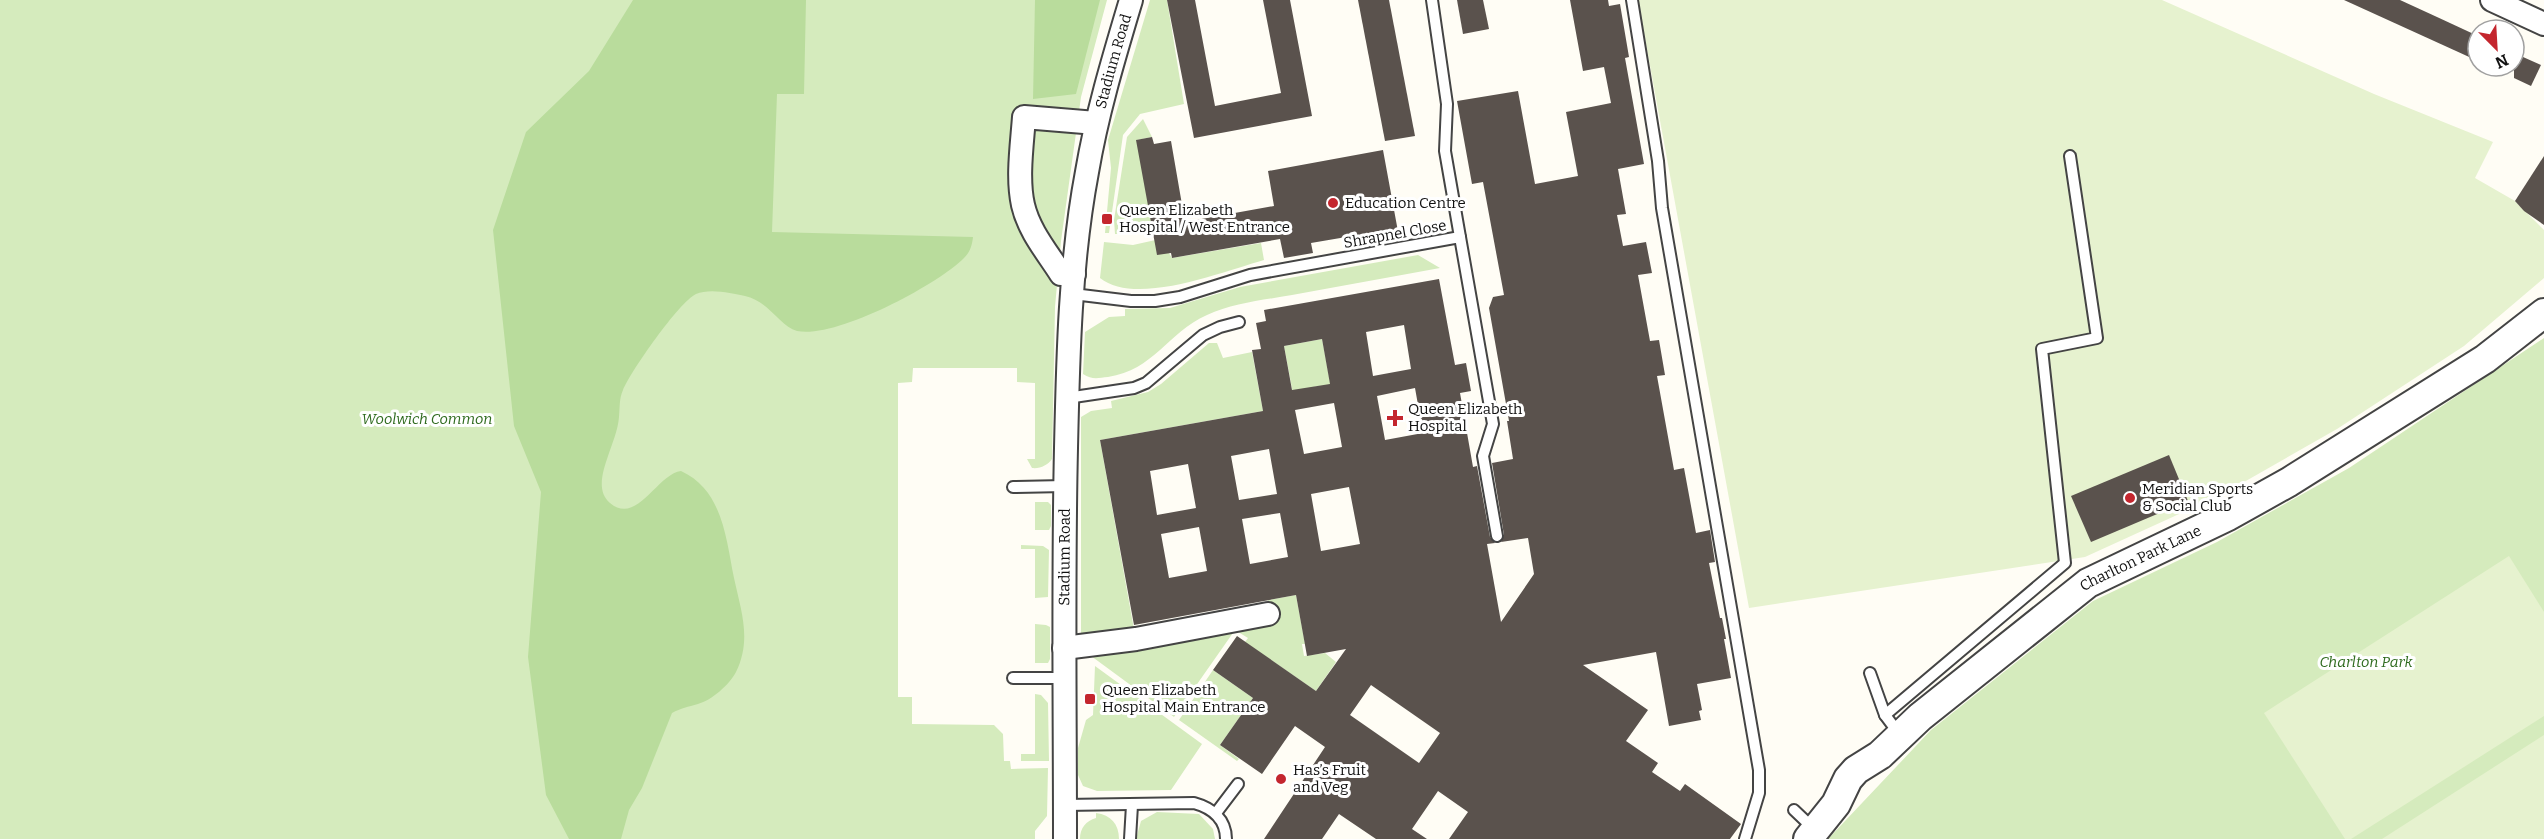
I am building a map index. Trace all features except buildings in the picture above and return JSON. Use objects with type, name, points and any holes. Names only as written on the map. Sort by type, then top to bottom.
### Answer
[{"type":"street","name":"Stadium Road","points":[[1065,839],[1065,486],[1073,284],[1082,203],[1096,123],[1131,0]]},
{"type":"street","points":[[2492,0],[2544,24]]},
{"type":"street","name":"Stadium Road","points":[[1073,284],[1061,274],[1032,231],[1023,205],[1021,182],[1024,117],[1096,123]]},
{"type":"street","name":"Charlton Park Lane","points":[[1812,835],[1836,804],[1848,779],[1856,770],[1880,755],[1892,725],[2088,583],[2228,516],[2289,482],[2485,359],[2544,313]]},
{"type":"street","points":[[1064,648],[1136,639],[1268,614]]},
{"type":"lane","points":[[1432,0],[1447,104],[1445,151],[1460,237]]},
{"type":"lane","points":[[1632,0],[1658,161],[1662,208],[1759,770],[1759,794],[1745,839]]},
{"type":"lane","points":[[1870,673],[1892,725],[2065,563],[2042,349],[2097,338],[2070,156]]},
{"type":"lane","name":"Shrapnel Close","points":[[1073,284],[1131,301],[1155,301],[1192,294],[1250,275],[1460,237],[1493,424],[1483,456],[1497,536]]},
{"type":"lane","points":[[1067,398],[1134,388],[1146,383],[1203,335],[1239,322]]},
{"type":"lane","points":[[1013,487],[1065,486]]},
{"type":"lane","points":[[1013,678],[1064,678]]},
{"type":"lane","points":[[1216,813],[1238,784]]},
{"type":"lane","points":[[1065,805],[1194,803],[1208,807],[1216,813],[1223,824],[1226,839]]},
{"type":"lane","points":[[1130,839],[1132,805]]},
{"type":"lane","points":[[1794,810],[1812,835]]},
{"type":"green space","name":"Woolwich Common","points":[[0,0],[1107,0],[1081,97],[1061,241],[1055,307],[1052,459],[1044,466],[1032,468],[1027,459],[1035,459],[1035,383],[1017,382],[1017,368],[913,368],[912,382],[898,383],[898,697],[912,697],[912,724],[994,725],[1003,734],[1004,761],[1010,761],[1011,769],[1048,768],[1047,816],[1035,831],[1035,839],[0,839]]},
{"type":"green space","points":[[633,0],[806,0],[804,94],[777,94],[772,232],[973,237],[968,253],[951,269],[910,295],[860,319],[836,327],[797,331],[785,325],[768,308],[753,299],[707,291],[696,294],[688,300],[645,353],[622,393],[617,427],[603,474],[603,493],[610,503],[620,508],[629,508],[647,497],[672,474],[681,471],[695,479],[706,490],[714,503],[725,532],[744,625],[743,648],[736,672],[720,691],[703,702],[672,713],[642,788],[629,810],[621,839],[569,839],[546,795],[528,657],[541,492],[514,426],[493,230],[526,132],[589,71]]},
{"type":"green space","points":[[1035,0],[1100,0],[1076,94],[1033,99]]},
{"type":"green space","points":[[1150,0],[1167,0],[1184,104],[1140,114],[1123,135],[1109,233],[1105,233],[1111,168],[1108,140]]},
{"type":"green space","points":[[1638,0],[2162,0],[2374,94],[2493,142],[2475,178],[2515,201],[2544,230],[2544,278],[2464,346],[2337,429],[2223,494],[2085,557],[1749,608]]},
{"type":"green space","points":[[1143,119],[1152,137],[1137,140],[1153,231],[1115,234],[1114,220],[1127,137]]},
{"type":"green space","points":[[1160,239],[1172,258],[1261,243],[1264,260],[1204,278],[1157,288],[1135,289],[1116,286],[1100,278],[1104,242],[1133,245]]},
{"type":"green space","points":[[1418,255],[1440,268],[1249,302],[1227,308],[1193,323],[1149,359],[1124,373],[1098,378],[1083,374],[1085,332],[1109,317],[1125,316],[1125,309],[1170,308],[1240,287]]},
{"type":"green space","name":"Charlton Park","points":[[2544,338],[2544,839],[1828,839],[1931,730],[2093,601],[2217,542],[2349,468]]},
{"type":"green space","points":[[1322,339],[1331,387],[1318,389],[1317,386],[1293,394],[1284,346]]},
{"type":"green space","points":[[1209,343],[1217,343],[1223,358],[1252,352],[1263,411],[1100,440],[1135,635],[1081,637],[1081,417],[1091,411],[1112,408],[1111,401],[1148,392],[1161,384]]},
{"type":"green space","points":[[1035,502],[1048,502],[1051,505],[1049,530],[1035,530]]},
{"type":"green space","points":[[1021,545],[1043,546],[1049,550],[1048,597],[1035,598],[1035,549],[1021,549]]},
{"type":"green space","points":[[2509,556],[2544,612],[2544,716],[2351,839],[2345,839],[2264,713]]},
{"type":"green space","points":[[1296,595],[1305,644],[1302,644],[1304,656],[1325,653],[1336,662],[1316,691],[1245,642],[1248,638],[1235,630],[1174,717],[1087,653],[1272,617],[1268,600]]},
{"type":"green space","points":[[1035,624],[1050,627],[1048,663],[1035,663]]},
{"type":"green space","points":[[1095,666],[1202,744],[1171,790],[1097,791],[1083,786],[1078,775],[1078,748],[1086,720],[1093,715]]},
{"type":"green space","points":[[1213,670],[1253,698],[1220,745],[1239,759],[1237,761],[1179,720]]},
{"type":"green space","points":[[1035,694],[1041,695],[1048,703],[1049,761],[1021,761],[1021,754],[1035,754]]},
{"type":"green space","points":[[2544,735],[2544,839],[2382,839]]},
{"type":"green space","points":[[1157,812],[1199,814],[1213,829],[1215,839],[1136,839],[1141,821]]},
{"type":"green space","points":[[1096,813],[1113,821],[1118,829],[1119,839],[1080,839],[1082,828],[1096,818]]},
{"type":"place","name":"Education Centre","points":[[1333,203]]},
{"type":"place","name":"Queen Elizabeth Hospital / West Entrance","points":[[1107,219]]},
{"type":"place","name":"Queen Elizabeth Hospital","points":[[1395,418]]},
{"type":"place","name":"Meridian Sports & Social Club","points":[[2130,498]]},
{"type":"place","name":"Queen Elizabeth Hospital Main Entrance","points":[[1090,699]]},
{"type":"place","name":"Has’s Fruit and Veg","points":[[1281,779]]}]
